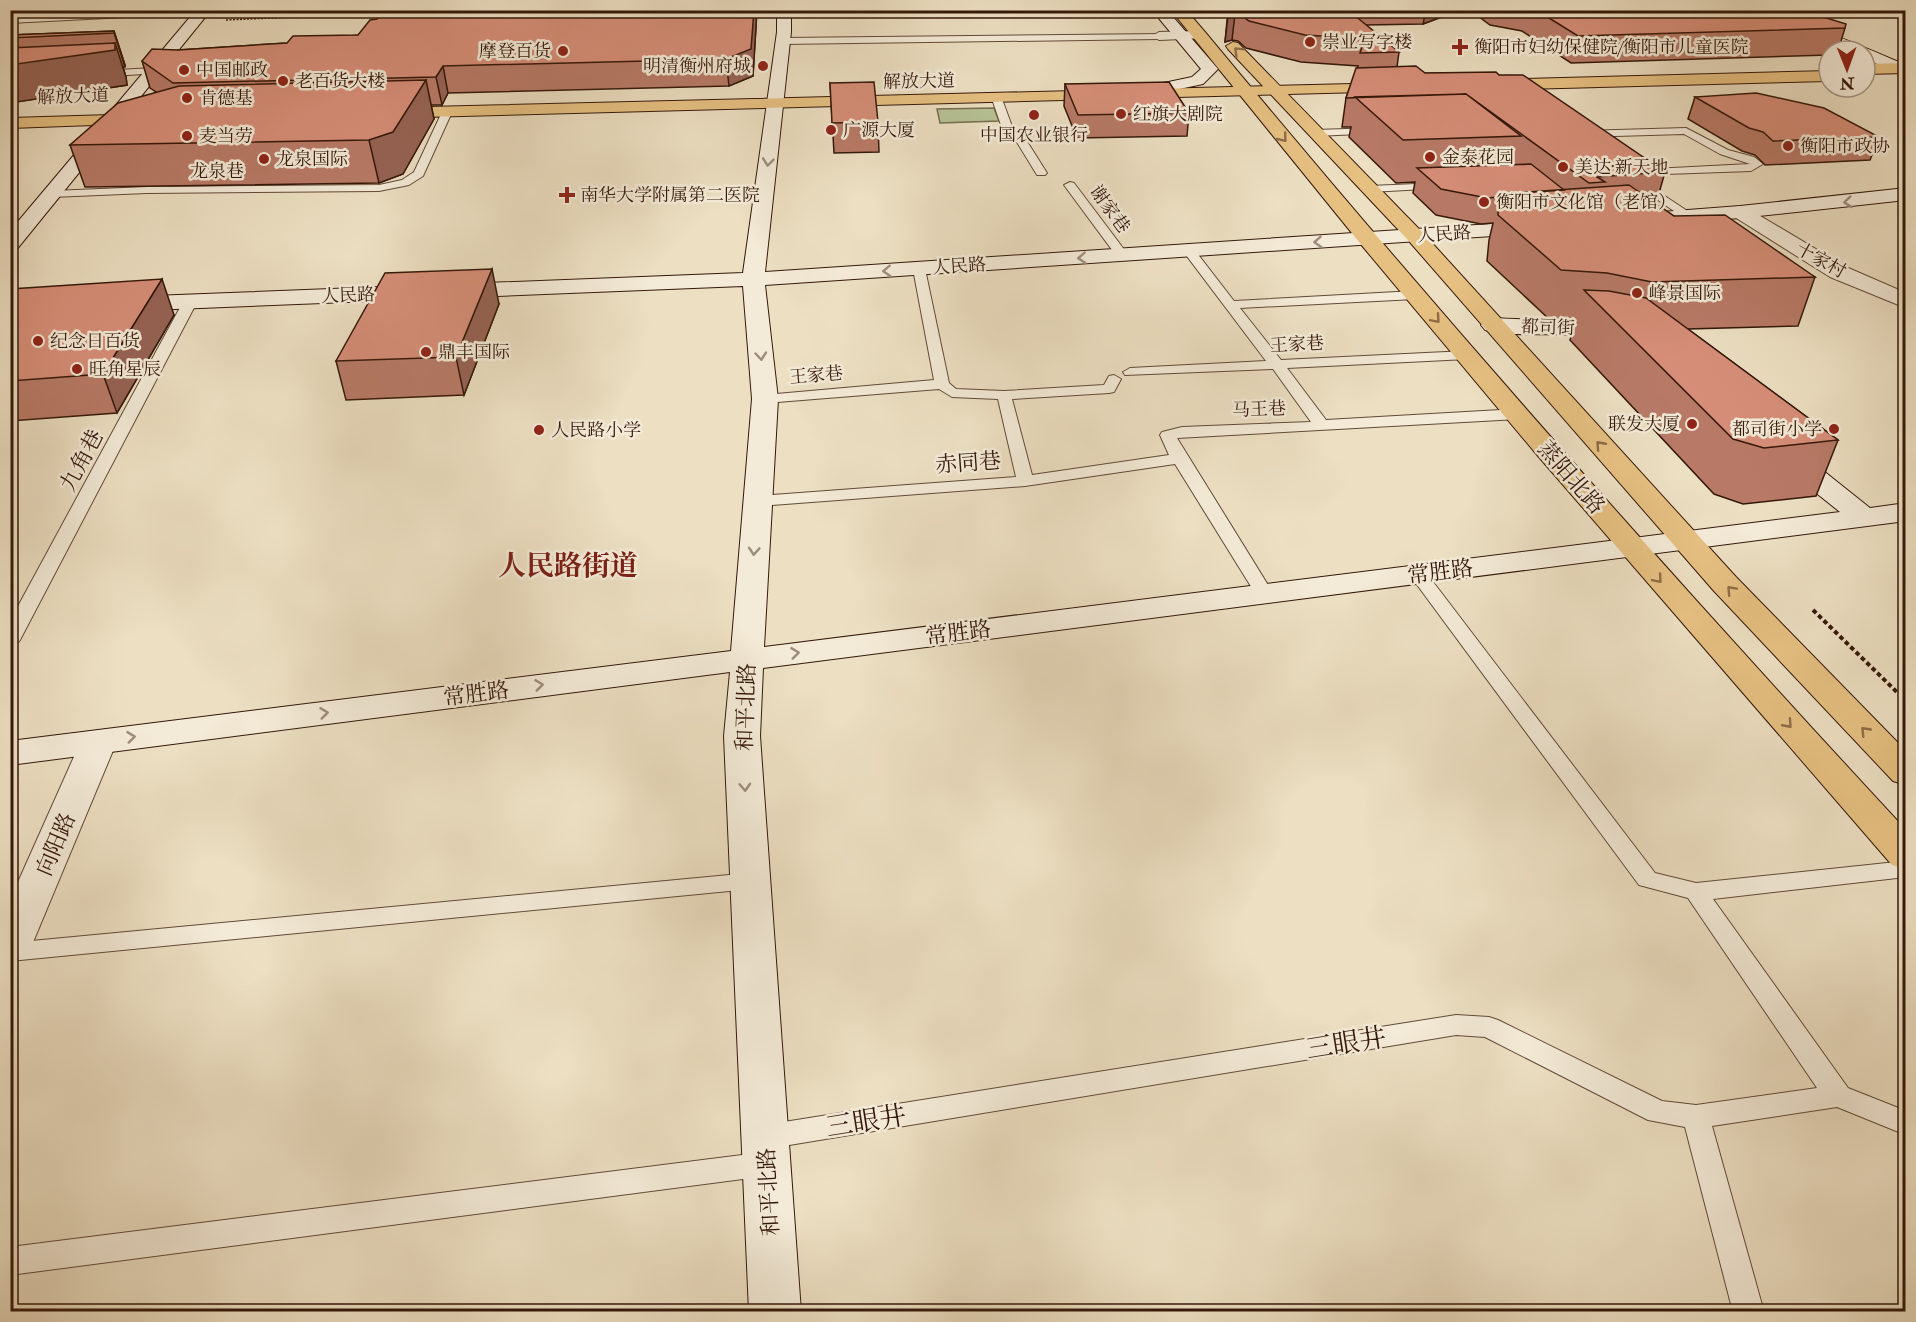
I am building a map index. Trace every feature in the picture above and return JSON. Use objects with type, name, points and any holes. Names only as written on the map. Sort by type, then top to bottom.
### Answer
[{"type":"main road","points":[[1178,10],[1200,34],[1259,88]]},
{"type":"main road","points":[[1222,35],[1259,88]]},
{"type":"main road","points":[[1877,69],[1904,70]]},
{"type":"main road","points":[[1817,70],[1475,82],[1501,85],[1817,76]]},
{"type":"main road","points":[[1877,73],[1904,70]]},
{"type":"main road","name":"解放大道","points":[[1259,88],[1165,87],[775,100],[447,112],[373,110],[775,100],[997,99],[1410,84]]},
{"type":"main road","name":"蒸阳北路","points":[[1259,88],[1316,133],[1415,236],[1685,540],[1905,773]]},
{"type":"main road","name":"蒸阳北路","points":[[1259,88],[1367,239],[1631,546],[1905,855]]},
{"type":"main road","name":"解放大道","points":[[10,117],[157,116]]},
{"type":"main road","name":"解放大道","points":[[10,123],[116,117]]},
{"type":"street","name":"和平北路","points":[[775,1311],[742,736],[765,399],[753,279],[783,41],[784,10]]},
{"type":"street","points":[[1159,10],[1210,69],[1208,74],[1197,81],[1165,87]]},
{"type":"street","points":[[1736,10],[1827,39]]},
{"type":"street","points":[[13,239],[201,14]]},
{"type":"street","points":[[1159,36],[1200,34]]},
{"type":"street","points":[[1877,59],[1904,70]]},
{"type":"street","points":[[1633,220],[1740,212],[1905,195]]},
{"type":"street","name":"十家村","points":[[1740,212],[1838,272],[1905,301]]},
{"type":"street","name":"人民路","points":[[100,305],[753,279],[1556,226]]},
{"type":"street","name":"都司街","points":[[1493,325],[1545,329],[1592,329],[1640,341]]},
{"type":"street","points":[[1771,444],[1864,517]]},
{"type":"street","name":"常胜路","points":[[10,753],[1905,512]]},
{"type":"street","name":"向阳路","points":[[10,949],[99,741]]},
{"type":"lane","points":[[10,21],[201,14]]},
{"type":"lane","points":[[783,41],[1159,36]]},
{"type":"lane","points":[[83,75],[154,71]]},
{"type":"lane","points":[[1501,85],[1516,96]]},
{"type":"lane","points":[[997,99],[1008,131],[1019,137],[1041,173]]},
{"type":"lane","name":"龙泉巷","points":[[52,194],[147,190],[387,187],[405,183],[419,174],[447,112]]},
{"type":"lane","points":[[1316,133],[1392,130]]},
{"type":"lane","points":[[1590,147],[1572,135],[1686,131],[1724,152],[1750,159],[1758,164],[1751,168],[1626,172],[1688,216]]},
{"type":"lane","name":"谢家巷","points":[[1070,185],[1122,255]]},
{"type":"lane","points":[[1370,189],[1447,186]]},
{"type":"lane","name":"马王巷","points":[[1190,251],[1318,418],[1319,425],[1182,432],[1168,435],[1264,593]]},
{"type":"lane","points":[[919,269],[942,384]]},
{"type":"lane","points":[[1231,305],[1416,295]]},
{"type":"lane","name":"九角巷","points":[[10,640],[190,302]]},
{"type":"lane","name":"王家巷","points":[[1130,372],[1467,355]]},
{"type":"lane","name":"王家巷","points":[[765,399],[942,384],[952,393],[1004,395],[1109,389],[1114,379]]},
{"type":"lane","points":[[1004,395],[1025,481]]},
{"type":"lane","points":[[1319,425],[1518,414]]},
{"type":"lane","name":"赤同巷","points":[[757,501],[1025,481],[1180,458]]},
{"type":"lane","points":[[1418,574],[1647,879],[1696,892],[1905,869]]},
{"type":"lane","points":[[10,949],[750,881]]},
{"type":"lane","points":[[1696,892],[1838,1096],[1905,1123]]},
{"type":"lane","name":"三眼井","points":[[10,1261],[765,1151],[1456,1025],[1489,1027],[1658,1112],[1696,1118],[1838,1096]]},
{"type":"lane","points":[[1696,1118],[1749,1311]]},
{"type":"path","points":[[201,14],[387,13]]},
{"type":"path","points":[[1813,610],[1905,701]]},
{"type":"green space","points":[[994,108],[999,121],[940,123],[937,109]]},
{"type":"building","points":[[386,10],[754,10],[751,49],[726,59],[443,66],[436,77],[173,83],[142,61],[152,49],[178,50],[287,43],[293,36],[358,35],[370,20],[377,19]]},
{"type":"building","points":[[1228,10],[1348,10],[1399,52],[1360,53],[1365,39],[1305,35],[1249,21],[1241,15],[1228,16]]},
{"type":"building","points":[[1536,10],[1801,10],[1846,24],[1845,28],[1578,36]]},
{"type":"building","points":[[114,31],[114,33],[10,38],[10,35]]},
{"type":"building","points":[[115,43],[115,50],[10,65],[10,48]]},
{"type":"building","points":[[1416,66],[1425,73],[1496,72],[1499,75],[1523,75],[1665,172],[1597,177],[1605,182],[1589,183],[1466,94],[1346,98],[1356,68]]},
{"type":"building","points":[[426,80],[393,132],[369,140],[70,145],[118,103],[179,86]]},
{"type":"building","points":[[874,82],[878,122],[832,123],[830,83]]},
{"type":"building","points":[[1169,82],[1189,113],[1078,115],[1065,84]]},
{"type":"building","points":[[1756,93],[1824,108],[1879,137],[1773,141],[1763,132],[1749,128],[1695,97]]},
{"type":"building","points":[[1466,94],[1521,136],[1403,140],[1355,97]]},
{"type":"building","points":[[1531,164],[1564,190],[1499,194],[1499,197],[1487,198],[1441,189],[1417,168]]},
{"type":"building","points":[[1629,185],[1674,216],[1725,215],[1815,277],[1652,282],[1607,273],[1561,270],[1498,215],[1499,194]]},
{"type":"building","points":[[492,269],[456,357],[336,361],[385,273]]},
{"type":"building","points":[[162,279],[103,374],[10,381],[10,289]]},
{"type":"building","points":[[1584,290],[1609,291],[1646,298],[1838,440],[1764,448],[1733,439]]},
{"type":"place","name":"崇业写字楼","points":[[1310,42]]},
{"type":"place","name":"衡阳市妇幼保健院/衡阳市儿童医院","points":[[1460,47]]},
{"type":"place","name":"摩登百货","points":[[563,51]]},
{"type":"place","name":"明清衡州府城","points":[[763,66]]},
{"type":"place","name":"中国邮政","points":[[184,70]]},
{"type":"place","name":"老百货大楼","points":[[283,81]]},
{"type":"place","name":"肯德基","points":[[187,98]]},
{"type":"place","name":"红旗大剧院","points":[[1121,114]]},
{"type":"place","name":"中国农业银行","points":[[1034,115]]},
{"type":"place","name":"广源大厦","points":[[831,130]]},
{"type":"place","name":"麦当劳","points":[[187,136]]},
{"type":"place","name":"衡阳市政协","points":[[1788,146]]},
{"type":"place","name":"金泰花园","points":[[1430,157]]},
{"type":"place","name":"龙泉国际","points":[[264,159]]},
{"type":"place","name":"美达·新天地","points":[[1563,167]]},
{"type":"place","name":"南华大学附属第二医院","points":[[567,195]]},
{"type":"place","name":"衡阳市文化馆（老馆）","points":[[1484,202]]},
{"type":"place","name":"峰景国际","points":[[1637,293]]},
{"type":"place","name":"纪念日百货","points":[[38,341]]},
{"type":"place","name":"鼎丰国际","points":[[426,352]]},
{"type":"place","name":"旺角星辰","points":[[77,369]]},
{"type":"place","name":"联发大厦","points":[[1692,424]]},
{"type":"place","name":"都司街小学","points":[[1834,429]]},
{"type":"place","name":"人民路小学","points":[[539,430]]},
{"type":"district","name":"人民路街道","points":[[568,565]]}]
